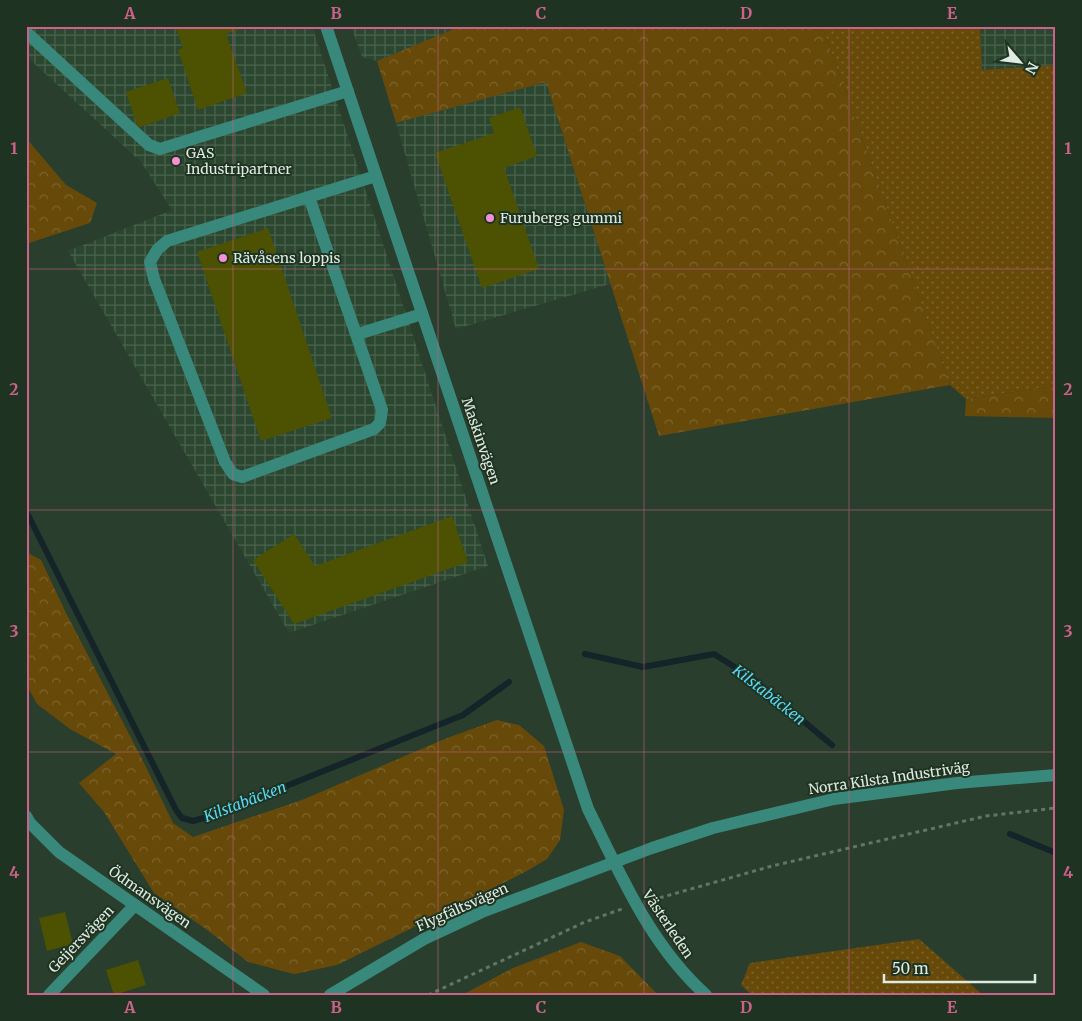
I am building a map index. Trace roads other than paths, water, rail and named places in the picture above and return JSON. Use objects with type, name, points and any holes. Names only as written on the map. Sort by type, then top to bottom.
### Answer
[{"type":"street","name":"Maskinvägen","points":[[326,26],[588,809],[615,862]]},
{"type":"street","points":[[26,32],[149,145],[160,149],[348,91]]},
{"type":"street","points":[[309,197],[358,334],[382,410],[380,423],[374,429],[242,477],[233,474],[225,462],[161,298],[150,262],[157,250],[167,241],[376,176]]},
{"type":"street","points":[[358,334],[422,314]]},
{"type":"street","name":"Norra Kilsta Industriväg","points":[[615,862],[713,828],[834,799],[957,783],[1056,775]]},
{"type":"street","name":"Ödmansvägen","points":[[26,816],[30,823],[59,852],[264,995]]},
{"type":"street","name":"Västerleden","points":[[615,862],[635,904],[674,962],[706,995]]},
{"type":"street","name":"Flygfältsvägen","points":[[330,995],[424,939],[473,916],[615,862]]},
{"type":"street","name":"Geijersvägen","points":[[49,995],[135,905]]},
{"type":"waterway","name":"Kilstabäcken","points":[[26,511],[176,810],[182,818],[193,821],[214,815],[463,715],[509,682]]},
{"type":"waterway","name":"Kilstabäcken","points":[[585,654],[643,667],[714,654],[752,678],[832,745]]},
{"type":"waterway","name":"Kilstabäcken","points":[[1010,834],[1056,853]]},
{"type":"place","name":"GAS Industripartner","points":[[176,161]]},
{"type":"place","name":"Furubergs gummi","points":[[490,218]]},
{"type":"place","name":"Rävåsens loppis","points":[[223,258]]}]
